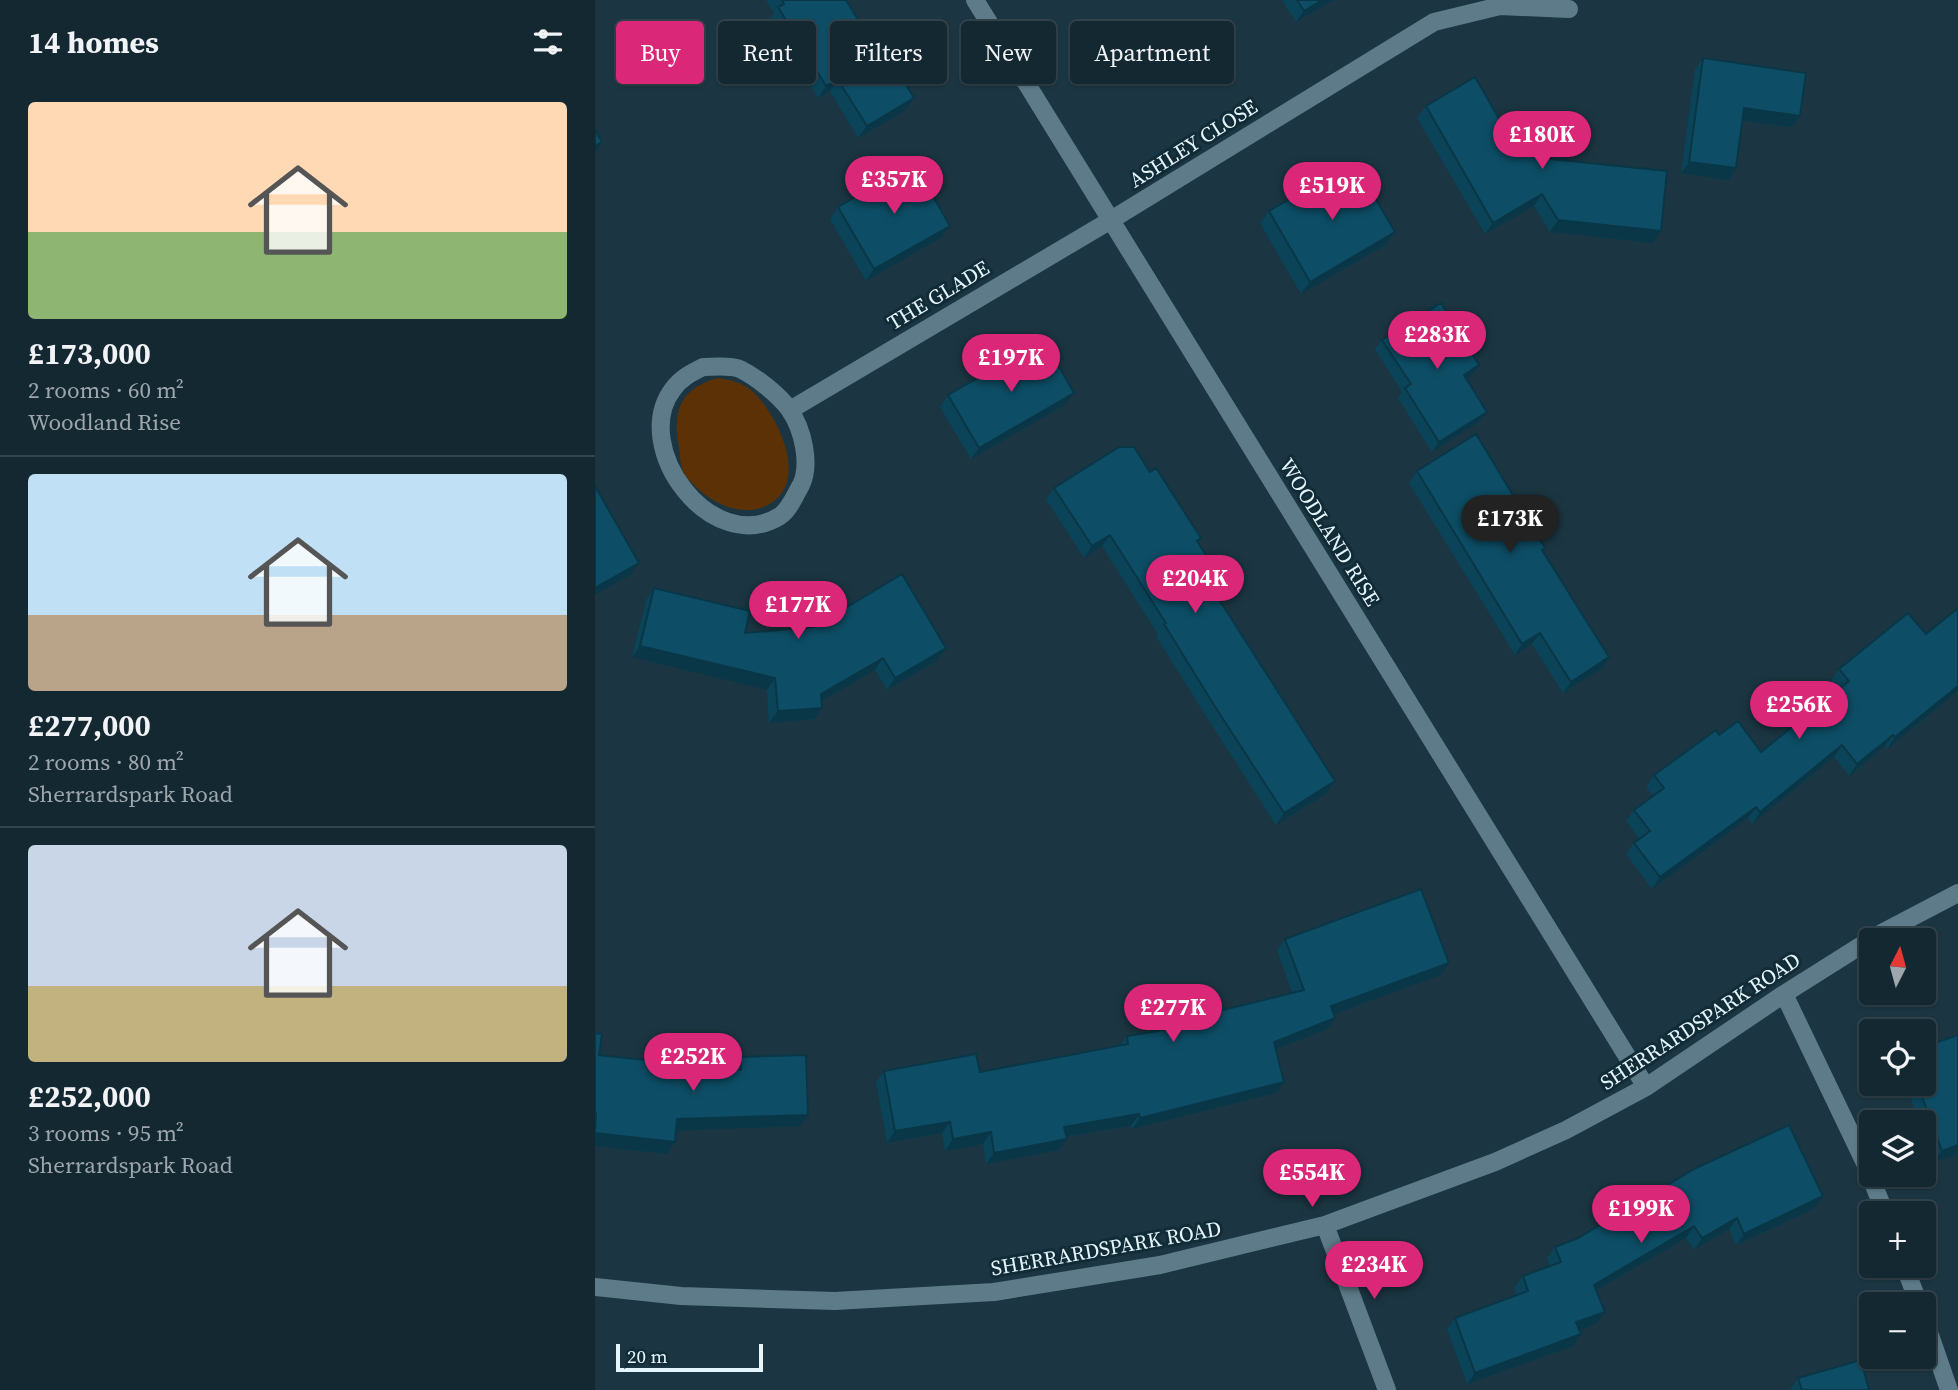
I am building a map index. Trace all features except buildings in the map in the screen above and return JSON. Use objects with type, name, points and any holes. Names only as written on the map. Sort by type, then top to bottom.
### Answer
[{"type":"street","name":"WOODLAND RISE","points":[[975,0],[1646,1087]]},
{"type":"street","name":"ASHLEY CLOSE","points":[[1111,220],[1434,22],[1500,6],[1569,9]]},
{"type":"street","name":"THE GLADE","points":[[789,410],[1111,220]]},
{"type":"street","points":[[703,367],[738,368],[771,390],[789,410],[803,442],[806,475],[793,501],[781,515],[759,523],[733,524],[708,512],[688,496],[663,453],[661,417],[672,390],[685,376],[703,367]]},
{"type":"street","name":"SHERRARDSPARK ROAD","points":[[595,1287],[681,1296],[835,1301],[994,1293],[1160,1265],[1325,1225],[1495,1161],[1566,1129],[1646,1087],[1876,936],[1958,893]]},
{"type":"street","points":[[1784,994],[1865,1163],[1880,1201]]},
{"type":"street","points":[[1325,1225],[1387,1390]]},
{"type":"street","points":[[1936,1352],[1949,1390]]},
{"type":"shaded area","points":[[718,378],[740,383],[752,391],[770,413],[785,444],[788,475],[784,489],[775,500],[765,506],[744,510],[722,505],[702,493],[683,470],[677,434],[682,402],[695,388]]}]
